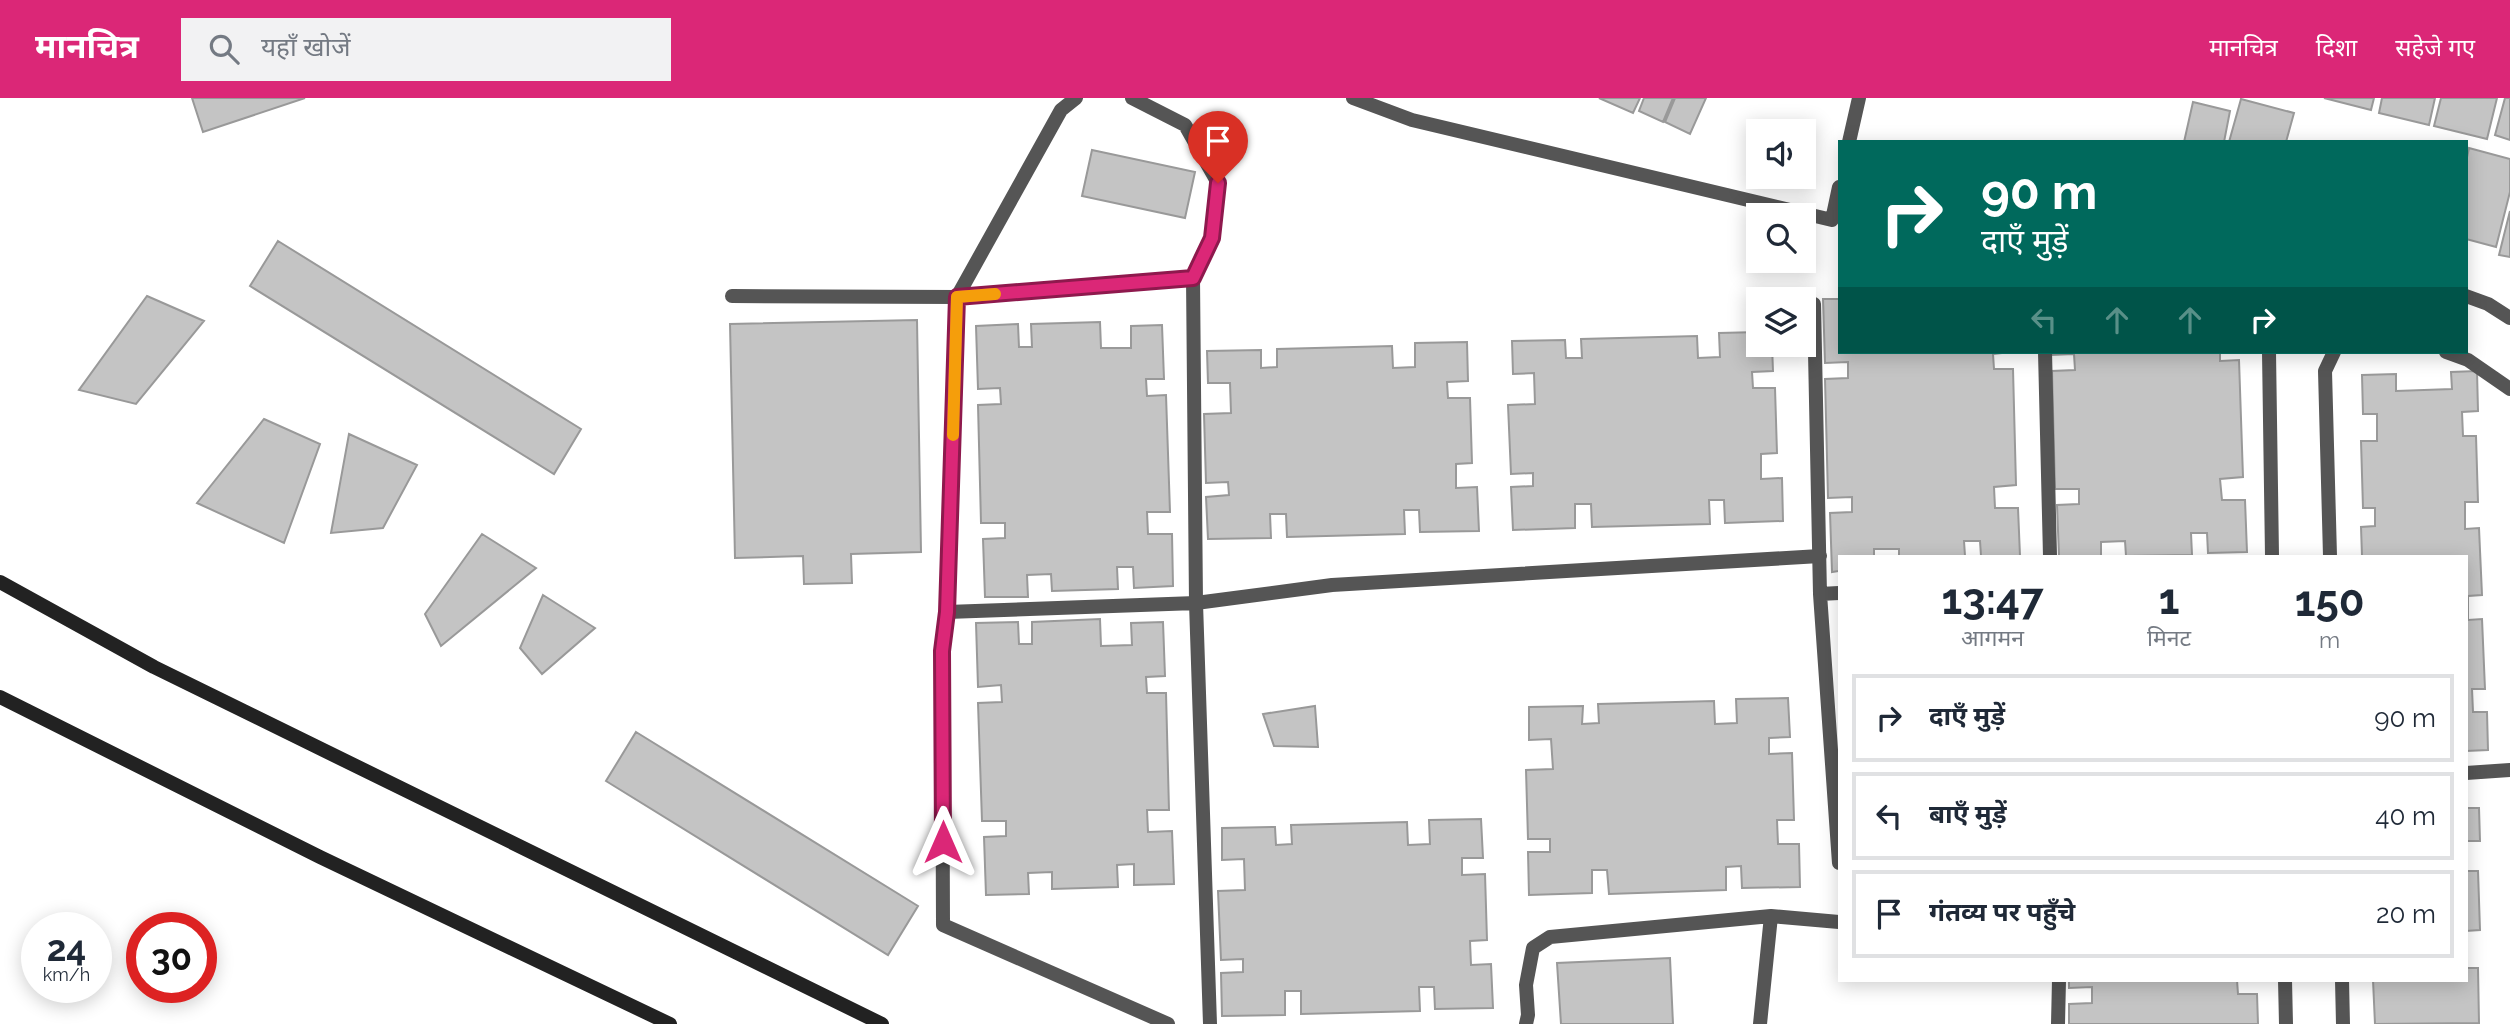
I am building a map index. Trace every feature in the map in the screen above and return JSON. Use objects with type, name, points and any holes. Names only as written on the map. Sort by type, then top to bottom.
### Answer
[{"type":"street","points":[[1076,98],[1061,110],[957,297],[947,612],[942,651],[943,925],[1168,1024]]},
{"type":"street","points":[[1132,98],[1185,125],[1218,183],[1212,238],[1193,278],[1196,603],[1210,1024]]},
{"type":"street","points":[[1353,98],[1412,120],[1836,220],[1838,198]]},
{"type":"street","points":[[1849,140],[1859,98]]},
{"type":"street","points":[[732,296],[957,297],[1193,278]]},
{"type":"street","points":[[2468,297],[2488,304],[2510,318]]},
{"type":"street","points":[[2045,354],[2050,555]]},
{"type":"street","points":[[2269,354],[2272,555]]},
{"type":"street","points":[[2330,555],[2325,371],[2333,354]]},
{"type":"street","points":[[2452,354],[2468,359],[2510,389]]},
{"type":"street","points":[[1815,357],[1820,594],[1838,849]]},
{"type":"street","points":[[947,612],[1196,603],[1332,585],[1820,556]]},
{"type":"street","points":[[0,582],[155,667],[882,1024]]},
{"type":"street","points":[[1820,594],[1838,593]]},
{"type":"street","points":[[0,697],[320,857],[670,1024]]},
{"type":"street","points":[[2468,773],[2510,770]]},
{"type":"street","points":[[1760,1024],[1770,916]]},
{"type":"street","points":[[1527,1024],[1526,985],[1533,948],[1550,937],[1770,916],[1838,922]]},
{"type":"street","points":[[2059,982],[2059,1024]]},
{"type":"street","points":[[2284,982],[2286,1024]]},
{"type":"street","points":[[2342,982],[2343,1024]]},
{"type":"building","points":[[192,98],[305,98],[203,132]]},
{"type":"building","points":[[1599,98],[1640,98],[1633,113]]},
{"type":"building","points":[[1644,98],[1673,98],[1663,122],[1639,111]]},
{"type":"building","points":[[1675,98],[1706,98],[1690,134],[1665,122]]},
{"type":"building","points":[[2324,98],[2374,98],[2371,110]]},
{"type":"building","points":[[2382,98],[2435,98],[2429,125],[2379,113]]},
{"type":"building","points":[[2441,98],[2497,98],[2487,139],[2434,126]]},
{"type":"building","points":[[2505,98],[2510,98],[2510,140],[2495,135]]},
{"type":"building","points":[[2241,99],[2294,113],[2287,140],[2230,140]]},
{"type":"building","points":[[2193,102],[2230,111],[2224,140],[2184,140]]},
{"type":"building","points":[[2469,148],[2510,159],[2510,192],[2496,247],[2468,240]]},
{"type":"building","points":[[1092,150],[1195,172],[1185,218],[1082,196]]},
{"type":"building","points":[[2510,211],[2510,257],[2499,255]]},
{"type":"building","points":[[278,241],[581,429],[554,474],[250,286]]},
{"type":"building","points":[[147,296],[204,321],[136,404],[79,390]]},
{"type":"building","points":[[1823,299],[1838,299],[1838,354],[1993,354],[1994,369],[2013,369],[2016,485],[1994,487],[1995,508],[2018,508],[2020,555],[1981,555],[1980,541],[1964,541],[1965,555],[1899,555],[1899,549],[1874,549],[1874,555],[1838,555],[1838,571],[1832,572],[1830,513],[1852,512],[1852,497],[1828,498],[1825,379],[1848,378],[1848,362],[1825,363]]},
{"type":"building","points":[[917,320],[921,552],[851,554],[852,583],[804,584],[803,556],[735,558],[730,324]]},
{"type":"building","points":[[1100,322],[1101,348],[1131,348],[1131,326],[1162,325],[1164,379],[1146,379],[1147,396],[1166,395],[1170,512],[1147,512],[1148,534],[1172,534],[1173,586],[1134,588],[1133,567],[1117,567],[1118,589],[1052,591],[1051,574],[1027,575],[1028,597],[985,597],[983,539],[1005,538],[1005,523],[981,523],[978,405],[1001,404],[1000,388],[978,389],[976,326],[1018,324],[1019,347],[1032,347],[1031,324]]},
{"type":"building","points":[[1746,332],[1746,357],[1772,357],[1773,371],[1752,372],[1753,388],[1775,388],[1777,453],[1761,454],[1761,479],[1782,478],[1783,521],[1725,523],[1724,500],[1709,500],[1710,524],[1592,527],[1591,504],[1575,504],[1575,528],[1513,530],[1511,487],[1533,486],[1533,473],[1511,474],[1508,405],[1535,404],[1534,373],[1513,374],[1512,341],[1565,340],[1566,358],[1582,358],[1581,339],[1697,336],[1698,358],[1720,357],[1719,333]]},
{"type":"building","points":[[1467,342],[1468,381],[1447,382],[1448,398],[1470,398],[1472,463],[1456,464],[1456,488],[1477,487],[1479,531],[1420,532],[1419,510],[1404,510],[1405,534],[1287,537],[1286,514],[1270,514],[1271,538],[1208,539],[1206,497],[1229,495],[1228,482],[1206,483],[1204,414],[1231,413],[1230,383],[1208,383],[1207,351],[1261,350],[1261,368],[1277,367],[1277,349],[1392,346],[1393,368],[1415,367],[1415,343]]},
{"type":"building","points":[[2074,354],[2220,354],[2220,361],[2239,360],[2243,477],[2220,479],[2222,500],[2245,500],[2247,552],[2208,553],[2207,533],[2191,533],[2192,555],[2126,555],[2125,541],[2101,542],[2101,555],[2059,555],[2057,505],[2079,504],[2079,489],[2055,489],[2052,371],[2075,370]]},
{"type":"building","points":[[2477,371],[2478,411],[2462,412],[2463,436],[2476,436],[2478,502],[2465,502],[2465,529],[2479,528],[2482,595],[2468,596],[2468,555],[2362,555],[2361,527],[2375,526],[2375,508],[2363,508],[2361,441],[2377,441],[2377,414],[2363,414],[2362,375],[2396,374],[2396,391],[2452,389],[2451,372]]},
{"type":"building","points":[[264,419],[320,444],[284,543],[197,503]]},
{"type":"building","points":[[349,434],[417,465],[383,528],[331,533]]},
{"type":"building","points":[[482,534],[536,568],[441,646],[425,614]]},
{"type":"building","points":[[543,595],[595,628],[542,674],[520,648]]},
{"type":"building","points":[[1100,619],[1101,646],[1132,645],[1131,623],[1163,622],[1165,676],[1146,677],[1147,693],[1166,693],[1169,810],[1147,810],[1148,832],[1172,831],[1174,884],[1134,885],[1134,864],[1117,865],[1118,887],[1052,889],[1052,872],[1028,873],[1029,894],[986,895],[984,837],[1006,836],[1006,821],[982,821],[978,703],[1002,702],[1001,685],[978,687],[976,623],[1018,622],[1019,644],[1032,644],[1032,622]]},
{"type":"building","points":[[2482,619],[2485,689],[2472,689],[2473,712],[2487,712],[2488,750],[2468,751],[2468,620]]},
{"type":"building","points":[[1788,698],[1790,737],[1769,738],[1769,754],[1792,753],[1794,820],[1777,820],[1778,844],[1799,844],[1800,887],[1742,888],[1741,866],[1726,867],[1726,890],[1609,894],[1607,870],[1592,870],[1592,893],[1529,895],[1528,852],[1550,852],[1550,839],[1528,839],[1526,770],[1553,769],[1551,739],[1529,740],[1529,707],[1583,706],[1582,724],[1599,723],[1598,704],[1714,701],[1715,724],[1737,723],[1736,699]]},
{"type":"building","points":[[1315,706],[1318,747],[1274,746],[1263,714]]},
{"type":"building","points":[[636,732],[918,906],[888,955],[606,781]]},
{"type":"building","points":[[2468,808],[2479,808],[2480,841],[2468,841]]},
{"type":"building","points":[[1481,819],[1483,858],[1462,858],[1462,875],[1485,874],[1487,940],[1470,941],[1471,965],[1491,964],[1493,1008],[1435,1009],[1434,987],[1419,987],[1420,1011],[1301,1014],[1301,991],[1285,991],[1285,1015],[1222,1016],[1221,973],[1243,972],[1243,959],[1221,960],[1218,891],[1245,890],[1244,859],[1222,860],[1222,828],[1275,827],[1276,845],[1292,844],[1291,825],[1407,822],[1408,845],[1430,844],[1429,820]]},
{"type":"building","points":[[2468,871],[2478,871],[2480,930],[2468,931]]},
{"type":"building","points":[[1670,958],[1673,1024],[1561,1024],[1557,963]]},
{"type":"building","points":[[2468,968],[2478,968],[2479,1023],[2375,1024],[2373,982],[2468,982]]},
{"type":"building","points":[[2069,982],[2237,982],[2238,994],[2257,994],[2258,1024],[2069,1024],[2069,1004],[2092,1003],[2092,987],[2069,988]]},
{"type":"slow traffic","points":[[953,435],[957,297],[995,294]]},
{"type":"route","points":[[943,842],[942,651],[947,612],[957,297],[1193,278],[1212,238],[1218,183]]}]
